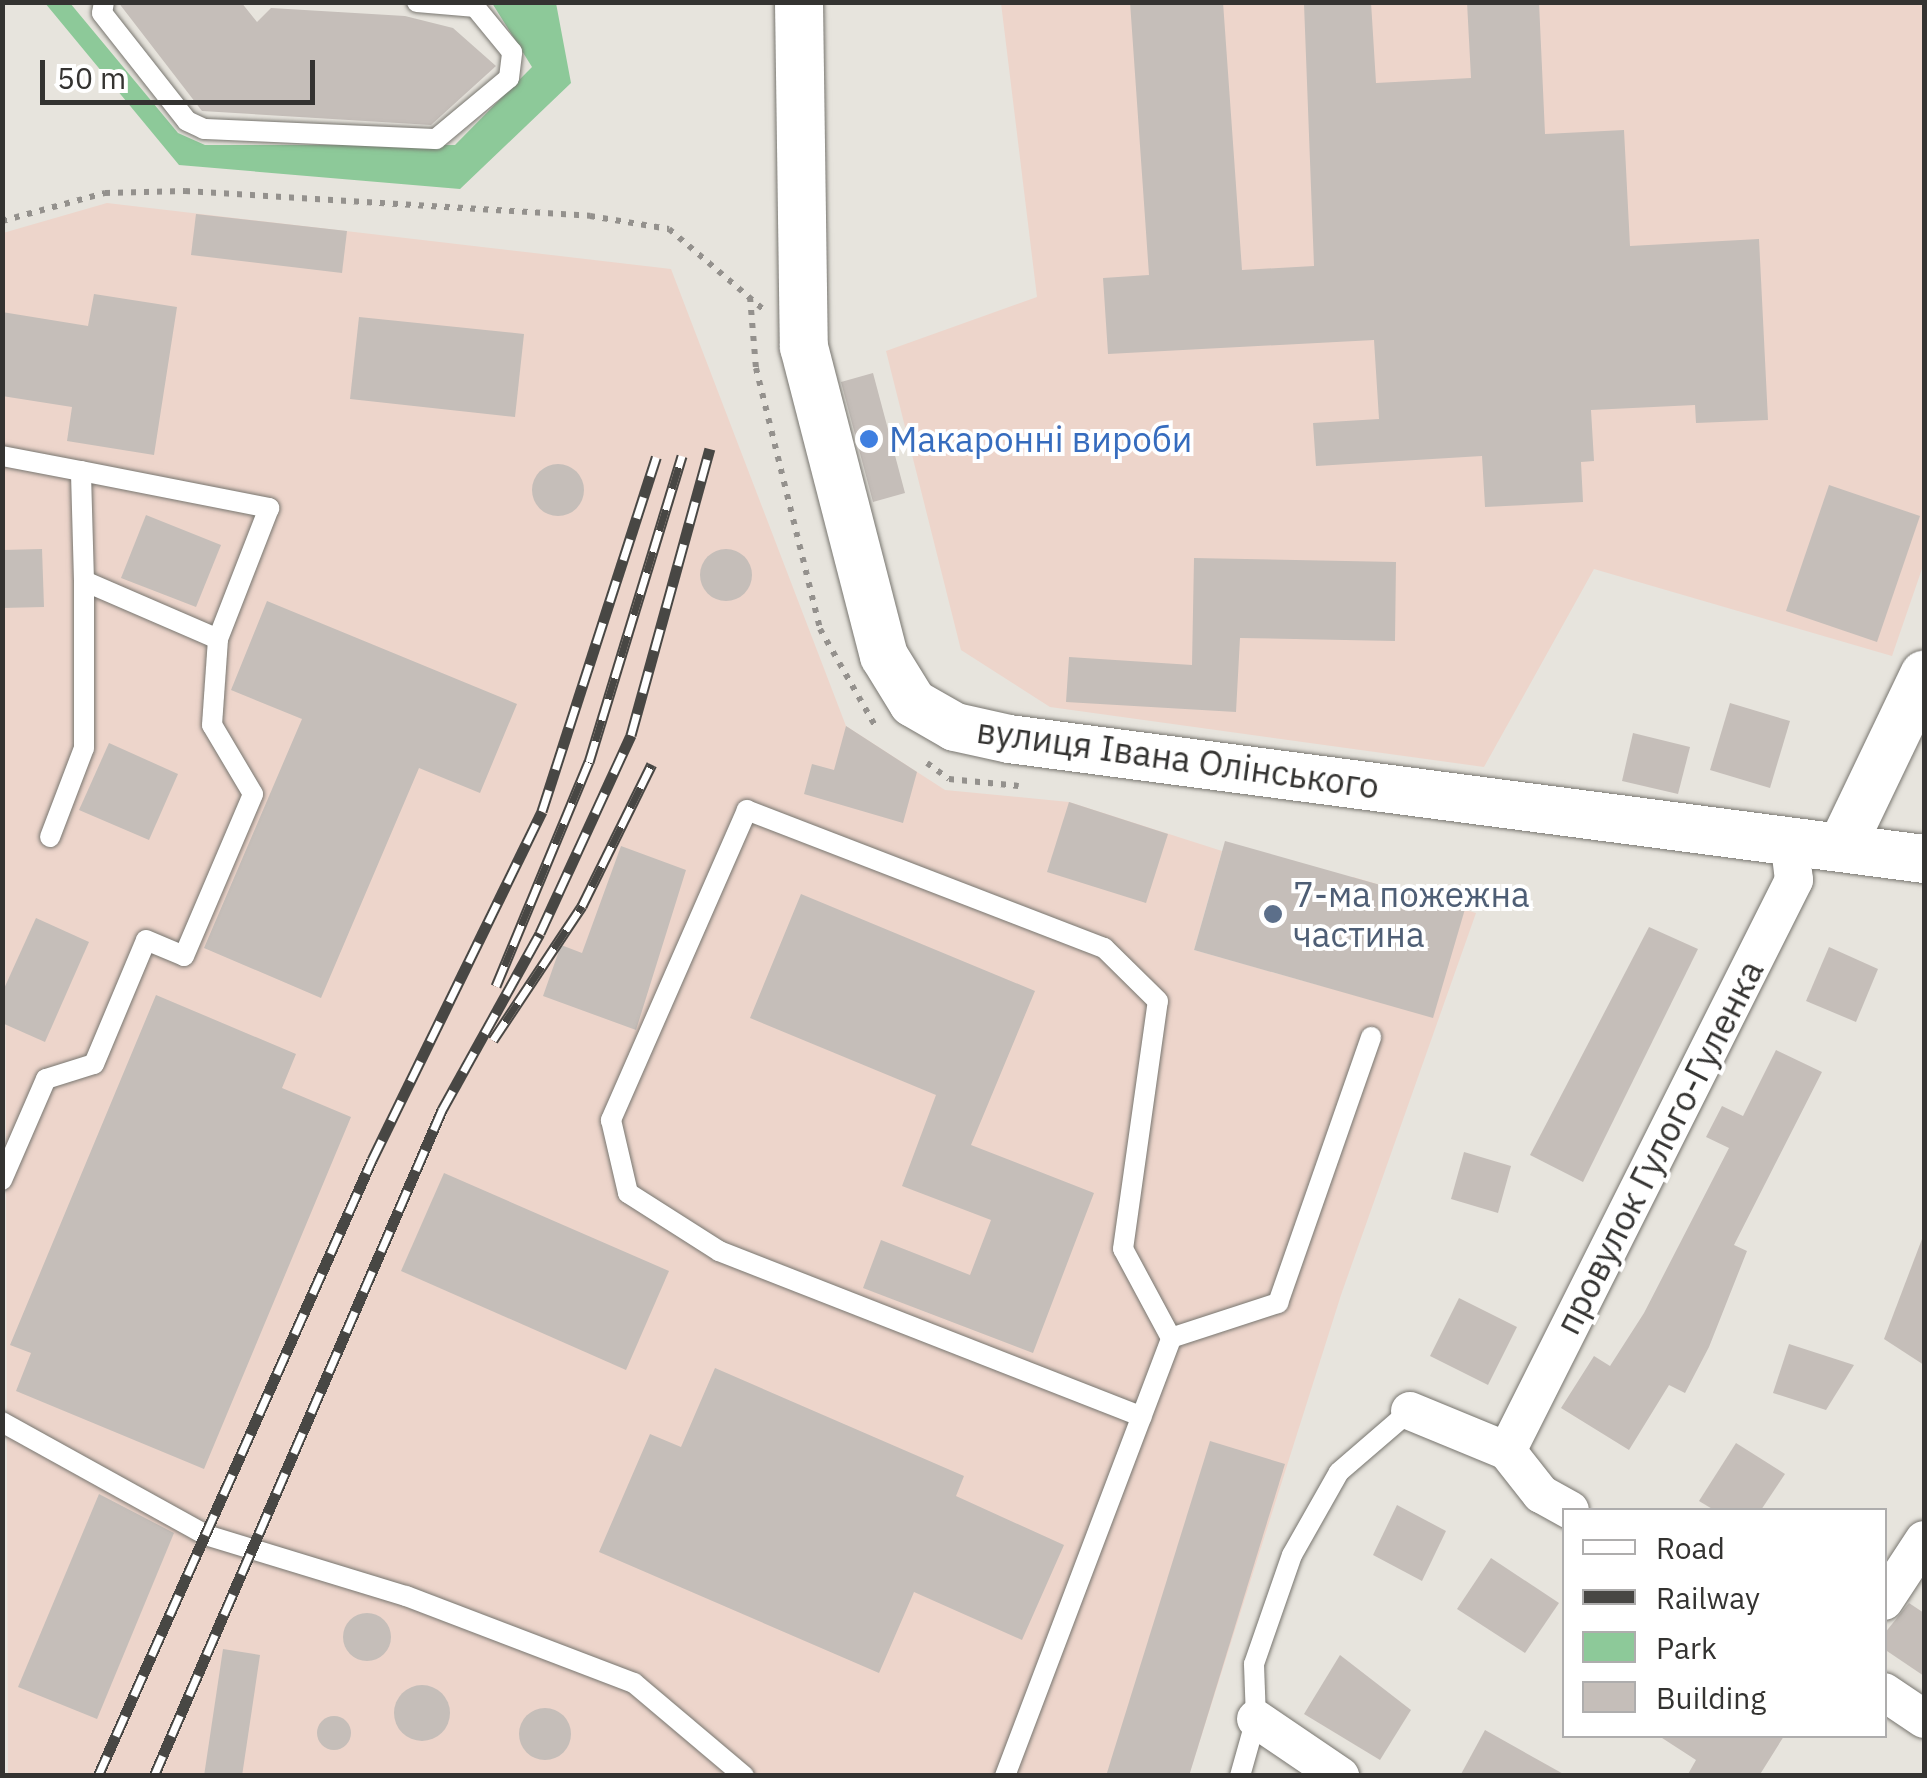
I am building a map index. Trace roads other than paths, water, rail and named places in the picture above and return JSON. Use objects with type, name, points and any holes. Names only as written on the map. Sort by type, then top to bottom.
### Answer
[{"type":"street","name":"вулиця Івана Олінського","points":[[799,2],[804,347],[884,656],[913,703],[955,727],[1924,859]]},
{"type":"street","points":[[1842,846],[1924,675]]},
{"type":"street","name":"провулок Гулого-Гуленка","points":[[1507,1450],[1794,880],[1788,839]]},
{"type":"street","points":[[1410,1411],[1507,1450],[1541,1494],[1566,1508]]},
{"type":"street","points":[[1887,1596],[1924,1540]]},
{"type":"street","points":[[1887,1694],[1924,1719]]},
{"type":"street","points":[[1256,1719],[1340,1776]]},
{"type":"lane","points":[[104,2],[102,13],[174,106],[204,129],[436,138],[509,78],[512,52],[473,5],[417,2]]},
{"type":"lane","points":[[2,456],[269,508],[218,639],[212,725],[254,794],[184,956],[146,940],[94,1064],[46,1079],[2,1180]]},
{"type":"lane","points":[[50,837],[84,748],[81,471]]},
{"type":"lane","points":[[84,581],[218,639]]},
{"type":"lane","points":[[1006,1776],[1172,1338],[1123,1249],[1158,1001],[1104,948],[746,810],[611,1120],[628,1193],[719,1252],[1142,1416]]},
{"type":"lane","points":[[1172,1338],[1278,1303],[1370,1036]]},
{"type":"lane","points":[[1240,1776],[1256,1719],[1254,1664],[1292,1555],[1340,1472],[1410,1411]]},
{"type":"lane","points":[[2,1422],[206,1535],[406,1596],[634,1683],[744,1776]]},
{"type":"railway","points":[[154,1776],[442,1110],[540,933],[631,735],[710,449]]},
{"type":"railway","points":[[496,986],[589,762],[682,456]]},
{"type":"railway","points":[[98,1776],[372,1160],[542,811],[656,457]]},
{"type":"railway","points":[[493,1040],[582,906],[652,764]]},
{"type":"place","name":"Макаронні вироби","points":[[869,439]]},
{"type":"place","name":"7-ма пожежна частина","points":[[1273,914]]}]
